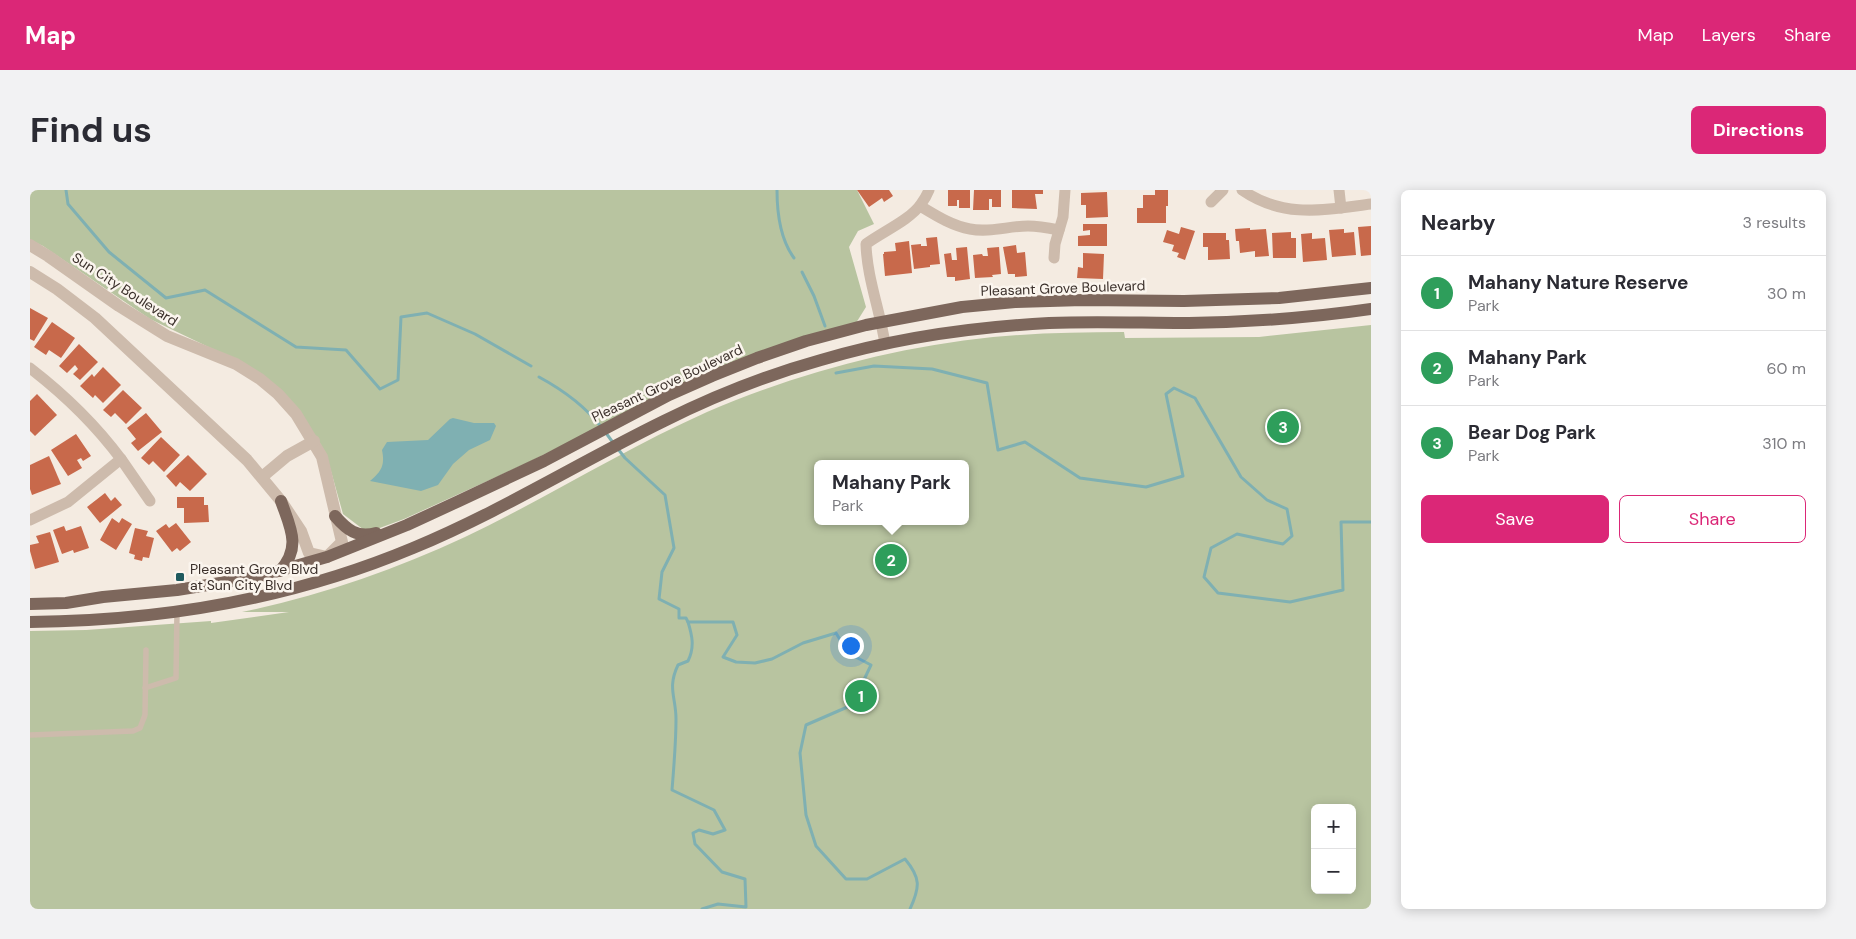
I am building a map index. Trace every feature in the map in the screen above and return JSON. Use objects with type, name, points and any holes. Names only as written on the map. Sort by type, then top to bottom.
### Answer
[{"type":"main road","name":"Pleasant Grove Boulevard","points":[[30,604],[66,603],[103,597],[177,590],[257,577],[327,558],[407,525],[544,461],[686,387],[757,358],[833,333],[882,321],[962,307],[1015,302],[1083,300],[1184,301],[1279,298],[1371,288]]},
{"type":"main road","points":[[30,622],[132,618],[178,612],[254,598],[334,578],[416,547],[487,513],[636,435],[708,400],[752,382],[819,360],[885,344],[936,334],[1004,326],[1067,322],[1254,322],[1371,310]]},
{"type":"main road","points":[[280,571],[292,554],[293,537],[281,500]]},
{"type":"main road","points":[[335,516],[346,529],[356,534],[368,535],[407,525]]},
{"type":"street","points":[[885,344],[882,321],[866,262],[866,244],[879,234],[895,226],[920,206],[929,190]]},
{"type":"street","points":[[1054,258],[1055,244],[1063,217],[1065,190]]},
{"type":"street","points":[[1211,202],[1223,190]]},
{"type":"street","points":[[1242,190],[1272,206],[1286,210],[1301,211],[1371,204]]},
{"type":"street","points":[[1339,190],[1341,208]]},
{"type":"street","points":[[920,206],[949,222],[970,229],[1044,226],[1059,230]]},
{"type":"street","name":"Sun City Boulevard","points":[[30,246],[48,256],[119,306],[167,336],[236,364],[260,379],[278,394],[296,414],[322,457],[342,542],[327,558]]},
{"type":"street","points":[[30,272],[57,289],[95,318],[248,460],[281,500],[301,531],[309,553],[327,558],[334,578]]},
{"type":"street","points":[[30,368],[52,385],[84,415],[121,459],[150,501]]},
{"type":"street","points":[[262,477],[287,456],[314,441]]},
{"type":"street","points":[[30,520],[68,502],[121,459]]},
{"type":"lane","points":[[146,688],[176,678],[178,612]]},
{"type":"lane","points":[[30,735],[133,731],[140,728],[145,715],[146,650]]},
{"type":"green space","points":[[30,190],[857,190],[874,224],[858,231],[849,247],[866,307],[856,323],[712,371],[529,462],[404,519],[377,529],[364,530],[343,514],[327,457],[246,365],[150,319],[43,246],[30,240]]},
{"type":"green space","points":[[1371,325],[1371,909],[30,909],[30,631],[86,630],[211,621],[211,623],[289,612],[242,612],[271,606],[356,581],[438,549],[496,522],[676,426],[776,385],[883,355],[956,341],[1042,334],[1124,332],[1125,338],[1259,337]]},
{"type":"water","points":[[453,418],[474,423],[494,423],[496,426],[490,440],[469,450],[453,464],[438,485],[421,491],[370,481],[382,467],[382,450],[387,442],[428,440]]},
{"type":"building","points":[[857,190],[889,190],[893,196],[884,202],[882,198],[869,207]]},
{"type":"building","points":[[948,190],[970,190],[970,208],[959,208],[959,200],[957,200],[957,206],[948,206]]},
{"type":"building","points":[[974,190],[1001,190],[1001,207],[992,207],[992,199],[989,199],[989,210],[973,210]]},
{"type":"building","points":[[1012,190],[1043,190],[1043,194],[1035,194],[1037,209],[1012,208]]},
{"type":"building","points":[[1155,190],[1168,190],[1166,223],[1137,223],[1137,208],[1143,208],[1143,195],[1155,195]]},
{"type":"building","points":[[1107,192],[1108,217],[1086,218],[1086,205],[1081,205],[1081,193]]},
{"type":"building","points":[[1083,224],[1107,224],[1107,246],[1078,246],[1078,236],[1090,235],[1090,230],[1083,231]]},
{"type":"building","points":[[1371,226],[1371,255],[1361,256],[1358,227]]},
{"type":"building","points":[[1181,227],[1195,231],[1185,260],[1177,257],[1179,253],[1172,251],[1174,245],[1163,242],[1167,230],[1179,234]]},
{"type":"building","points":[[1250,228],[1250,230],[1266,229],[1269,256],[1255,257],[1255,251],[1240,253],[1235,229]]},
{"type":"building","points":[[1344,229],[1344,233],[1354,232],[1356,255],[1332,257],[1329,230]]},
{"type":"building","points":[[1291,232],[1291,238],[1296,238],[1296,258],[1273,258],[1272,233]]},
{"type":"building","points":[[1203,233],[1226,233],[1226,240],[1229,240],[1230,259],[1208,260],[1208,247],[1203,247]]},
{"type":"building","points":[[1312,233],[1312,239],[1325,238],[1327,260],[1303,262],[1301,234]]},
{"type":"building","points":[[937,237],[940,264],[914,269],[911,245],[921,244],[921,246],[927,246],[926,238]]},
{"type":"building","points":[[909,241],[912,273],[885,276],[884,252],[896,251],[895,243]]},
{"type":"building","points":[[1016,245],[1017,253],[1025,252],[1027,276],[1015,277],[1015,274],[1008,274],[1003,247]]},
{"type":"building","points":[[967,247],[970,279],[955,281],[955,277],[947,277],[944,254],[951,253],[952,260],[957,260],[956,248]]},
{"type":"building","points":[[999,247],[1001,274],[992,275],[993,277],[975,278],[973,255],[982,254],[983,256],[988,256],[987,248]]},
{"type":"building","points":[[1083,253],[1104,254],[1103,279],[1077,278],[1078,267],[1083,268]]},
{"type":"building","points":[[30,308],[48,318],[34,341],[30,339]]},
{"type":"building","points":[[52,322],[75,338],[61,358],[49,350],[46,355],[34,347]]},
{"type":"building","points":[[79,344],[98,362],[80,380],[73,374],[78,369],[75,365],[67,373],[59,366]]},
{"type":"building","points":[[103,367],[121,385],[103,403],[95,395],[93,398],[80,386],[92,374],[94,377]]},
{"type":"building","points":[[123,390],[142,408],[126,424],[115,413],[111,417],[103,410]]},
{"type":"building","points":[[37,394],[57,415],[35,436],[30,431],[30,401]]},
{"type":"building","points":[[146,413],[162,432],[138,451],[131,443],[136,439],[127,428]]},
{"type":"building","points":[[76,434],[91,456],[83,461],[81,458],[77,460],[82,468],[68,476],[51,450]]},
{"type":"building","points":[[161,437],[180,455],[164,472],[153,461],[149,465],[141,458]]},
{"type":"building","points":[[188,455],[207,474],[190,491],[180,482],[176,487],[166,476]]},
{"type":"building","points":[[49,456],[61,484],[32,495],[30,489],[30,465]]},
{"type":"building","points":[[105,493],[111,501],[115,497],[122,505],[100,523],[87,507]]},
{"type":"building","points":[[177,497],[204,497],[204,505],[208,505],[209,522],[184,523],[184,508],[177,508]]},
{"type":"building","points":[[112,518],[119,523],[122,518],[132,524],[116,550],[100,540]]},
{"type":"building","points":[[176,523],[191,542],[180,551],[177,548],[172,552],[156,531],[166,524],[169,528]]},
{"type":"building","points":[[64,526],[66,531],[81,526],[89,548],[74,553],[73,550],[62,554],[53,530]]},
{"type":"building","points":[[135,528],[148,531],[146,536],[154,538],[149,558],[143,557],[142,561],[134,559],[135,555],[129,553]]},
{"type":"building","points":[[50,532],[59,562],[35,569],[30,545],[39,543],[36,536]]},
{"type":"waterway","points":[[66,190],[68,204],[109,252],[166,298],[205,290],[296,347],[346,350],[380,389],[398,380],[401,317],[427,313],[475,334],[531,366]]},
{"type":"waterway","points":[[777,190],[780,226],[785,243],[794,258]]},
{"type":"waterway","points":[[802,272],[814,296],[825,326]]},
{"type":"waterway","points":[[836,373],[874,366],[932,369],[987,383],[998,450],[1025,442],[1080,478],[1146,487],[1183,476],[1166,394],[1174,388],[1195,398],[1241,477],[1267,500],[1287,509],[1292,536],[1283,544],[1237,534],[1211,548],[1204,577],[1218,593],[1290,602],[1343,590],[1341,522],[1371,522]]},
{"type":"waterway","points":[[539,377],[574,400],[602,428]]},
{"type":"waterway","points":[[606,433],[614,444]]},
{"type":"waterway","points":[[618,449],[625,458],[665,495],[674,548],[662,572],[659,599],[679,609],[679,618],[686,618],[688,622],[733,622],[737,635],[723,657],[736,662],[755,663],[772,659],[803,643],[836,633],[848,653],[871,665],[852,705],[806,725],[800,753],[806,815],[816,846],[846,879],[867,879],[905,859],[914,872],[917,883],[916,895],[910,909]]},
{"type":"waterway","points":[[688,622],[692,636],[692,651],[688,661],[678,665],[673,680],[676,719],[672,790],[714,810],[725,830],[713,834],[699,830],[693,833],[695,844],[722,872],[745,879],[746,907],[718,904],[702,909]]},
{"type":"place","name":"Bear Dog Park","points":[[1283,427]]},
{"type":"place","name":"Mahany Park","points":[[891,560]]},
{"type":"place","name":"Pleasant Grove Blvd at Sun City Blvd","points":[[180,577]]},
{"type":"place","name":"Mahany Nature Reserve","points":[[861,696]]}]
